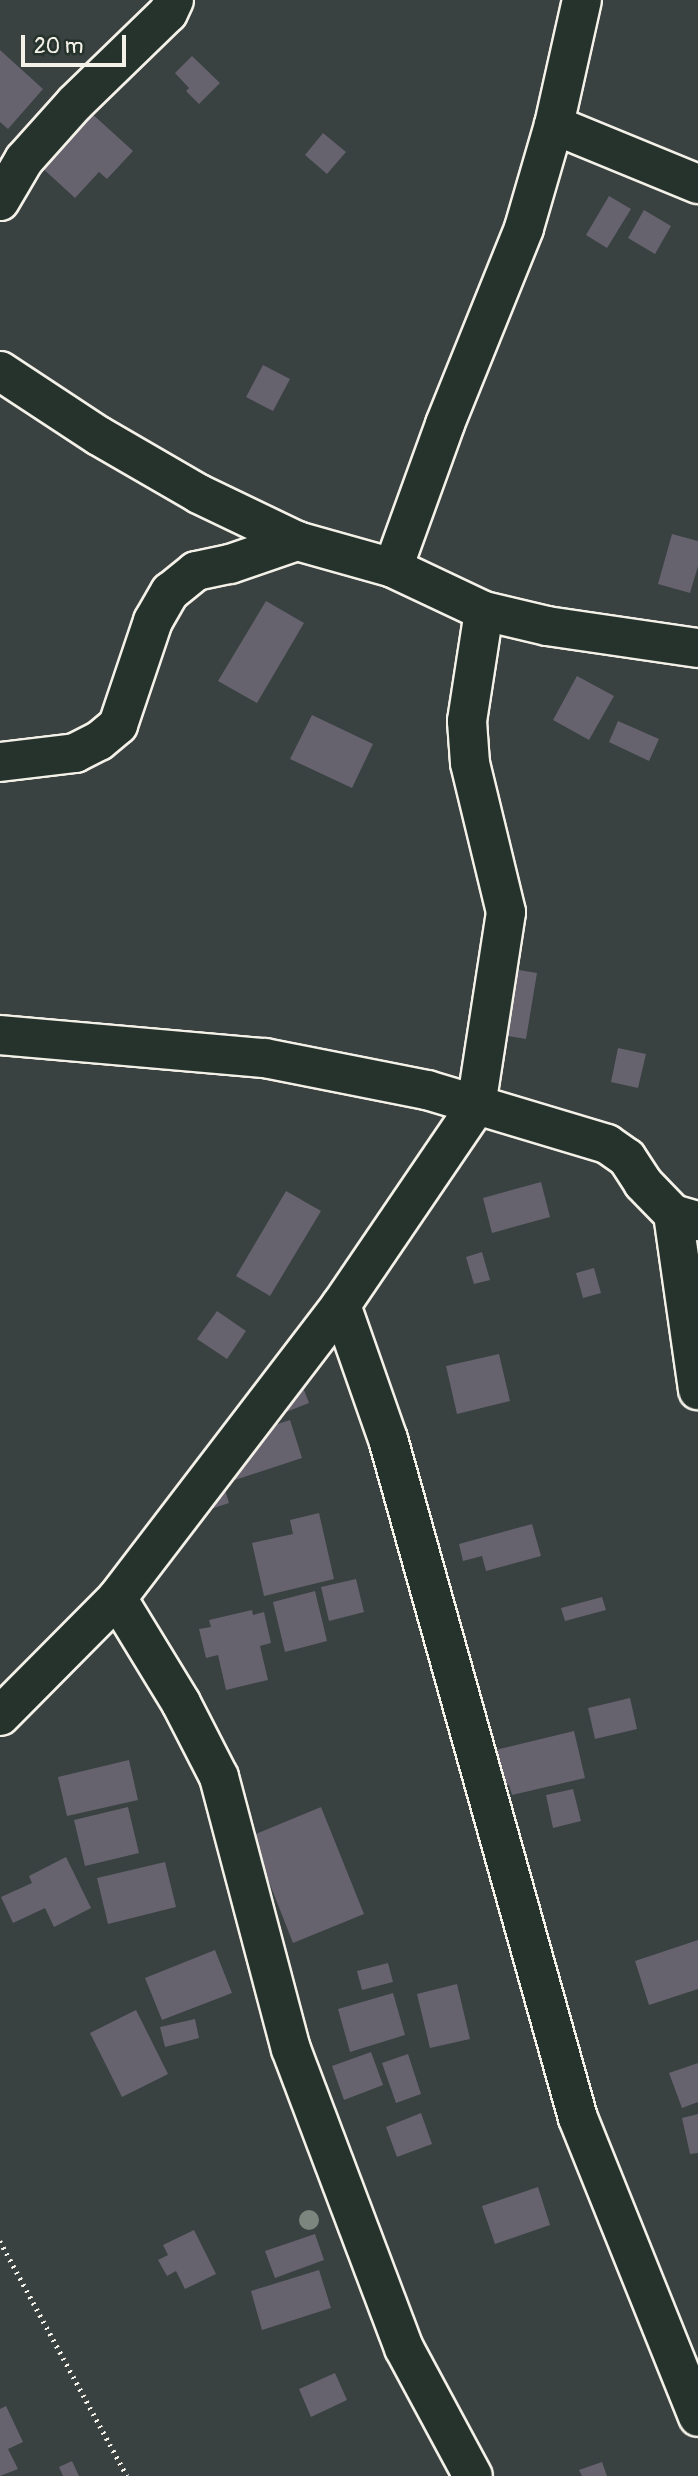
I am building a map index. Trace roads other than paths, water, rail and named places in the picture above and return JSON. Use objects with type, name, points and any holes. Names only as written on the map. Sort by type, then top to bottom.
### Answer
[{"type":"street","points":[[0,201],[24,160],[75,103],[168,13],[174,0]]},
{"type":"street","points":[[393,568],[445,424],[524,228],[554,125],[582,0]]},
{"type":"street","points":[[554,125],[698,184]]},
{"type":"street","points":[[0,371],[99,436],[188,487],[296,541],[393,568],[484,611],[547,626],[698,649]]},
{"type":"street","points":[[0,762],[75,752],[99,741],[118,725],[153,621],[170,592],[196,571],[230,564],[296,541]]},
{"type":"street","points":[[0,1716],[117,1598],[341,1305],[476,1106],[506,912],[470,763],[467,721],[484,611]]},
{"type":"street","points":[[1,1037],[285,1061],[426,1090],[607,1144],[627,1158],[643,1183],[686,1218],[698,1390]]},
{"type":"street","points":[[341,1305],[388,1439],[578,2118],[698,2417]]},
{"type":"street","points":[[117,1598],[181,1703],[219,1777],[291,2049],[404,2348],[473,2476]]}]
